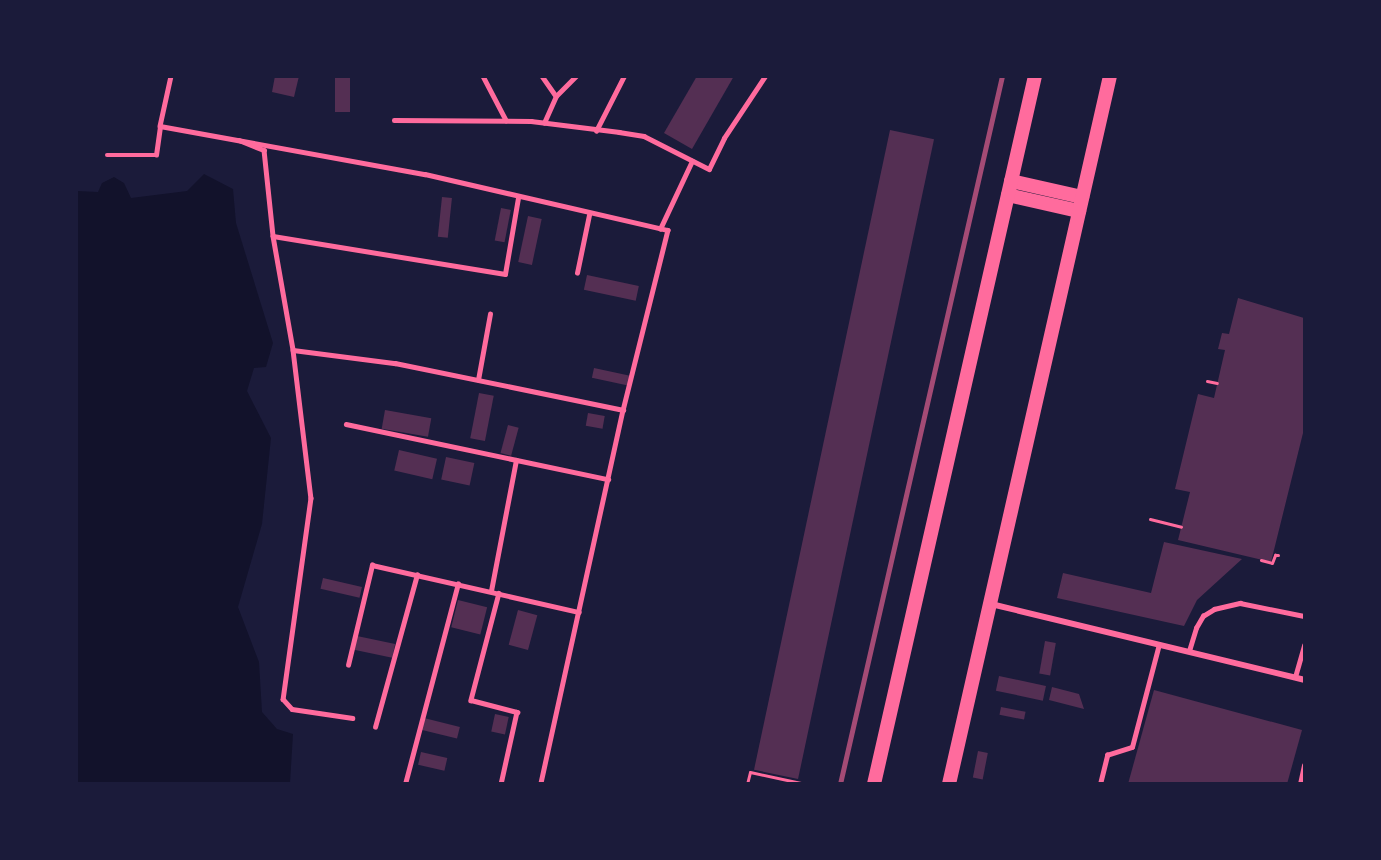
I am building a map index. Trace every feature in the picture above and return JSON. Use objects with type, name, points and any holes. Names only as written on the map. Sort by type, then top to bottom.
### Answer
[{"type":"main road","points":[[874,783],[1035,76]]},
{"type":"main road","points":[[950,783],[1110,76]]},
{"type":"main road","points":[[1010,188],[1081,204]]},
{"type":"street","points":[[990,604],[1304,680]]},
{"type":"lane","points":[[106,155],[156,155],[171,76]]},
{"type":"lane","points":[[483,76],[506,120]]},
{"type":"lane","points":[[542,76],[556,96]]},
{"type":"lane","points":[[544,123],[556,96],[576,76]]},
{"type":"lane","points":[[596,131],[624,76]]},
{"type":"lane","points":[[394,120],[506,120],[644,136],[709,169],[724,138],[765,76]]},
{"type":"lane","points":[[160,126],[228,135],[425,174],[518,198],[668,230],[623,410],[541,783]]},
{"type":"lane","points":[[228,135],[264,150],[273,236],[293,350],[311,498],[283,699],[292,709],[352,718]]},
{"type":"lane","points":[[660,229],[692,161]]},
{"type":"lane","points":[[273,236],[505,274],[518,198]]},
{"type":"lane","points":[[577,273],[588,214]]},
{"type":"lane","points":[[478,380],[489,314]]},
{"type":"lane","points":[[293,350],[395,363],[623,410]]},
{"type":"lane","points":[[346,424],[608,479]]},
{"type":"lane","points":[[491,591],[516,460]]},
{"type":"lane","points":[[348,665],[372,565],[579,612]]},
{"type":"lane","points":[[375,727],[417,575]]},
{"type":"lane","points":[[405,783],[458,584]]},
{"type":"lane","points":[[499,594],[471,700],[517,712],[501,783]]},
{"type":"lane","points":[[1189,651],[1199,622],[1214,609],[1240,603],[1305,616]]},
{"type":"lane","points":[[1100,783],[1107,755],[1132,747],[1159,644]]},
{"type":"lane","points":[[1295,677],[1305,645]]},
{"type":"lane","points":[[1300,783],[1305,765]]},
{"type":"path","points":[[1207,381],[1217,383]]},
{"type":"path","points":[[1150,519],[1181,527]]},
{"type":"path","points":[[1261,560],[1272,563],[1275,555],[1278,555]]},
{"type":"path","points":[[747,783],[750,772],[801,783]]},
{"type":"shaded area","points":[[204,174],[233,189],[236,223],[273,343],[266,367],[254,368],[247,391],[271,438],[262,524],[238,607],[259,662],[262,712],[277,729],[293,734],[290,783],[77,783],[77,191],[98,192],[102,183],[114,177],[124,183],[131,198],[187,191]]},
{"type":"building","points":[[275,76],[299,76],[294,97],[272,92]]},
{"type":"building","points":[[335,76],[350,76],[350,112],[335,112]]},
{"type":"building","points":[[697,76],[734,76],[692,149],[664,133]]},
{"type":"building","points":[[890,130],[934,139],[798,779],[754,770]]},
{"type":"building","points":[[442,197],[452,198],[448,238],[438,237]]},
{"type":"building","points":[[501,208],[511,210],[505,242],[495,240]]},
{"type":"building","points":[[528,216],[542,219],[532,265],[518,262]]},
{"type":"building","points":[[587,275],[639,286],[636,301],[584,290]]},
{"type":"building","points":[[1238,298],[1304,318],[1304,429],[1271,562],[1178,540],[1190,492],[1175,489],[1198,394],[1214,398],[1225,350],[1218,349],[1222,333],[1229,334]]},
{"type":"building","points":[[594,368],[631,376],[629,386],[592,378]]},
{"type":"building","points":[[479,393],[494,396],[485,441],[470,438]]},
{"type":"building","points":[[385,410],[431,418],[428,437],[382,429]]},
{"type":"building","points":[[588,413],[605,416],[602,429],[586,426]]},
{"type":"building","points":[[508,425],[519,428],[511,456],[500,453]]},
{"type":"building","points":[[399,450],[437,459],[432,479],[394,470]]},
{"type":"building","points":[[446,457],[474,463],[470,486],[441,479]]},
{"type":"building","points":[[1164,542],[1242,559],[1197,600],[1184,626],[1057,598],[1063,573],[1151,593]]},
{"type":"building","points":[[323,578],[362,587],[360,598],[321,589]]},
{"type":"building","points":[[458,600],[487,607],[480,634],[451,627]]},
{"type":"building","points":[[518,610],[537,615],[528,650],[509,645]]},
{"type":"building","points":[[357,636],[395,644],[392,658],[354,650]]},
{"type":"building","points":[[1045,641],[1056,643],[1050,675],[1039,673]]},
{"type":"building","points":[[999,676],[1046,686],[1043,701],[996,691]]},
{"type":"building","points":[[1052,687],[1079,694],[1084,709],[1049,700]]},
{"type":"building","points":[[1154,690],[1302,730],[1287,784],[1128,784]]},
{"type":"building","points":[[1001,707],[1026,712],[1024,720],[999,715]]},
{"type":"building","points":[[495,714],[509,717],[505,735],[491,732]]},
{"type":"building","points":[[424,718],[460,727],[457,739],[421,730]]},
{"type":"building","points":[[978,751],[988,753],[983,779],[973,778]]},
{"type":"building","points":[[421,752],[447,758],[444,771],[418,765]]},
{"type":"railway","points":[[840,784],[1002,76]]}]
